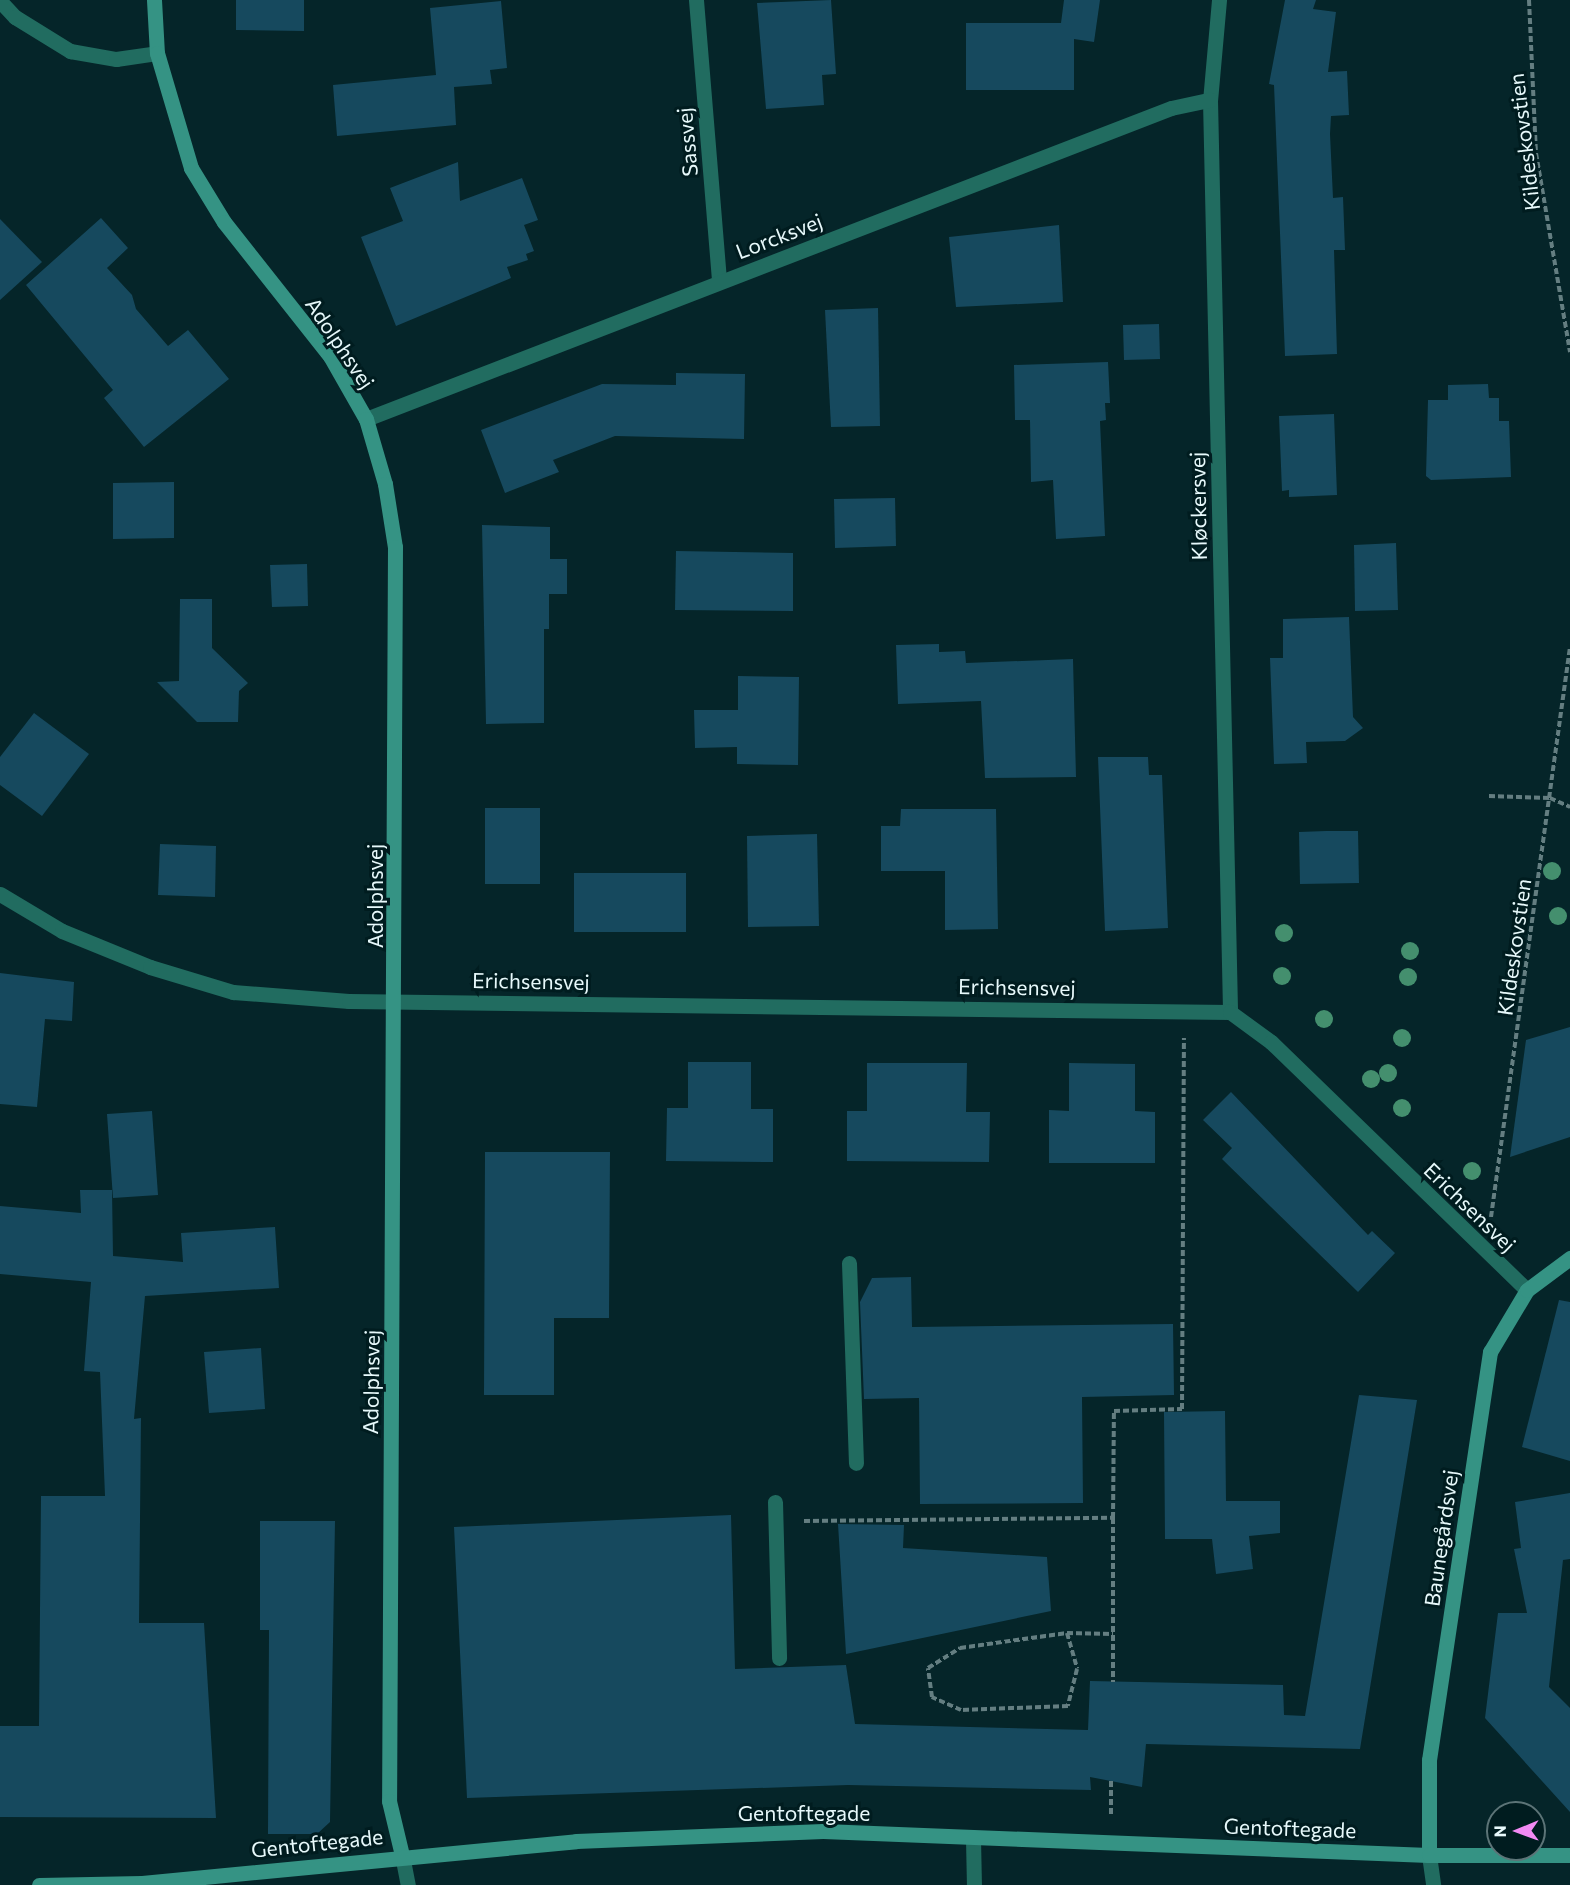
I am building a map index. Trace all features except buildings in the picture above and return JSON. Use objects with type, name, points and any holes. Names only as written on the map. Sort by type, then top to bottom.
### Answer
[{"type":"street","name":"Adolphsvej","points":[[154,0],[157,53],[191,168],[224,222],[330,356],[366,419],[385,484],[395,547],[396,1000],[389,1801],[402,1855]]},
{"type":"street","name":"Sassvej","points":[[696,0],[719,281]]},
{"type":"street","name":"Kløckersvej","points":[[1219,0],[1210,100],[1230,1012]]},
{"type":"street","points":[[0,1],[15,17],[70,51],[116,59],[157,53]]},
{"type":"street","name":"Lorcksvej","points":[[366,419],[1170,108],[1210,100]]},
{"type":"street","name":"Erichsensvej","points":[[0,894],[73,935],[150,967],[233,992],[396,1000],[1230,1012],[1271,1042],[1527,1290]]},
{"type":"street","name":"Baunegårdsvej","points":[[1429,1855],[1429,1760],[1490,1352],[1527,1290],[1570,1258]]},
{"type":"street","points":[[849,1263],[856,1463]]},
{"type":"street","points":[[776,1502],[779,1658]]},
{"type":"street","name":"Gentoftegade","points":[[39,1885],[142,1883],[402,1855],[693,1834],[823,1831],[973,1839],[1429,1855],[1570,1855]]},
{"type":"street","points":[[973,1839],[974,1885]]},
{"type":"street","points":[[402,1855],[408,1885]]},
{"type":"street","points":[[1429,1855],[1433,1885]]},
{"type":"path","name":"Kildeskovstien","points":[[1529,0],[1536,153],[1570,351]]},
{"type":"path","name":"Kildeskovstien","points":[[1486,1252],[1570,647]]},
{"type":"path","points":[[1489,796],[1550,798],[1570,807]]},
{"type":"path","points":[[1113,1682],[1114,1411],[1182,1409],[1184,1010]]},
{"type":"path","points":[[776,1521],[1113,1518]]},
{"type":"path","points":[[1067,1633],[1077,1670],[1068,1706],[961,1710],[932,1697],[928,1668],[960,1647],[1067,1633],[1113,1634]]}]
